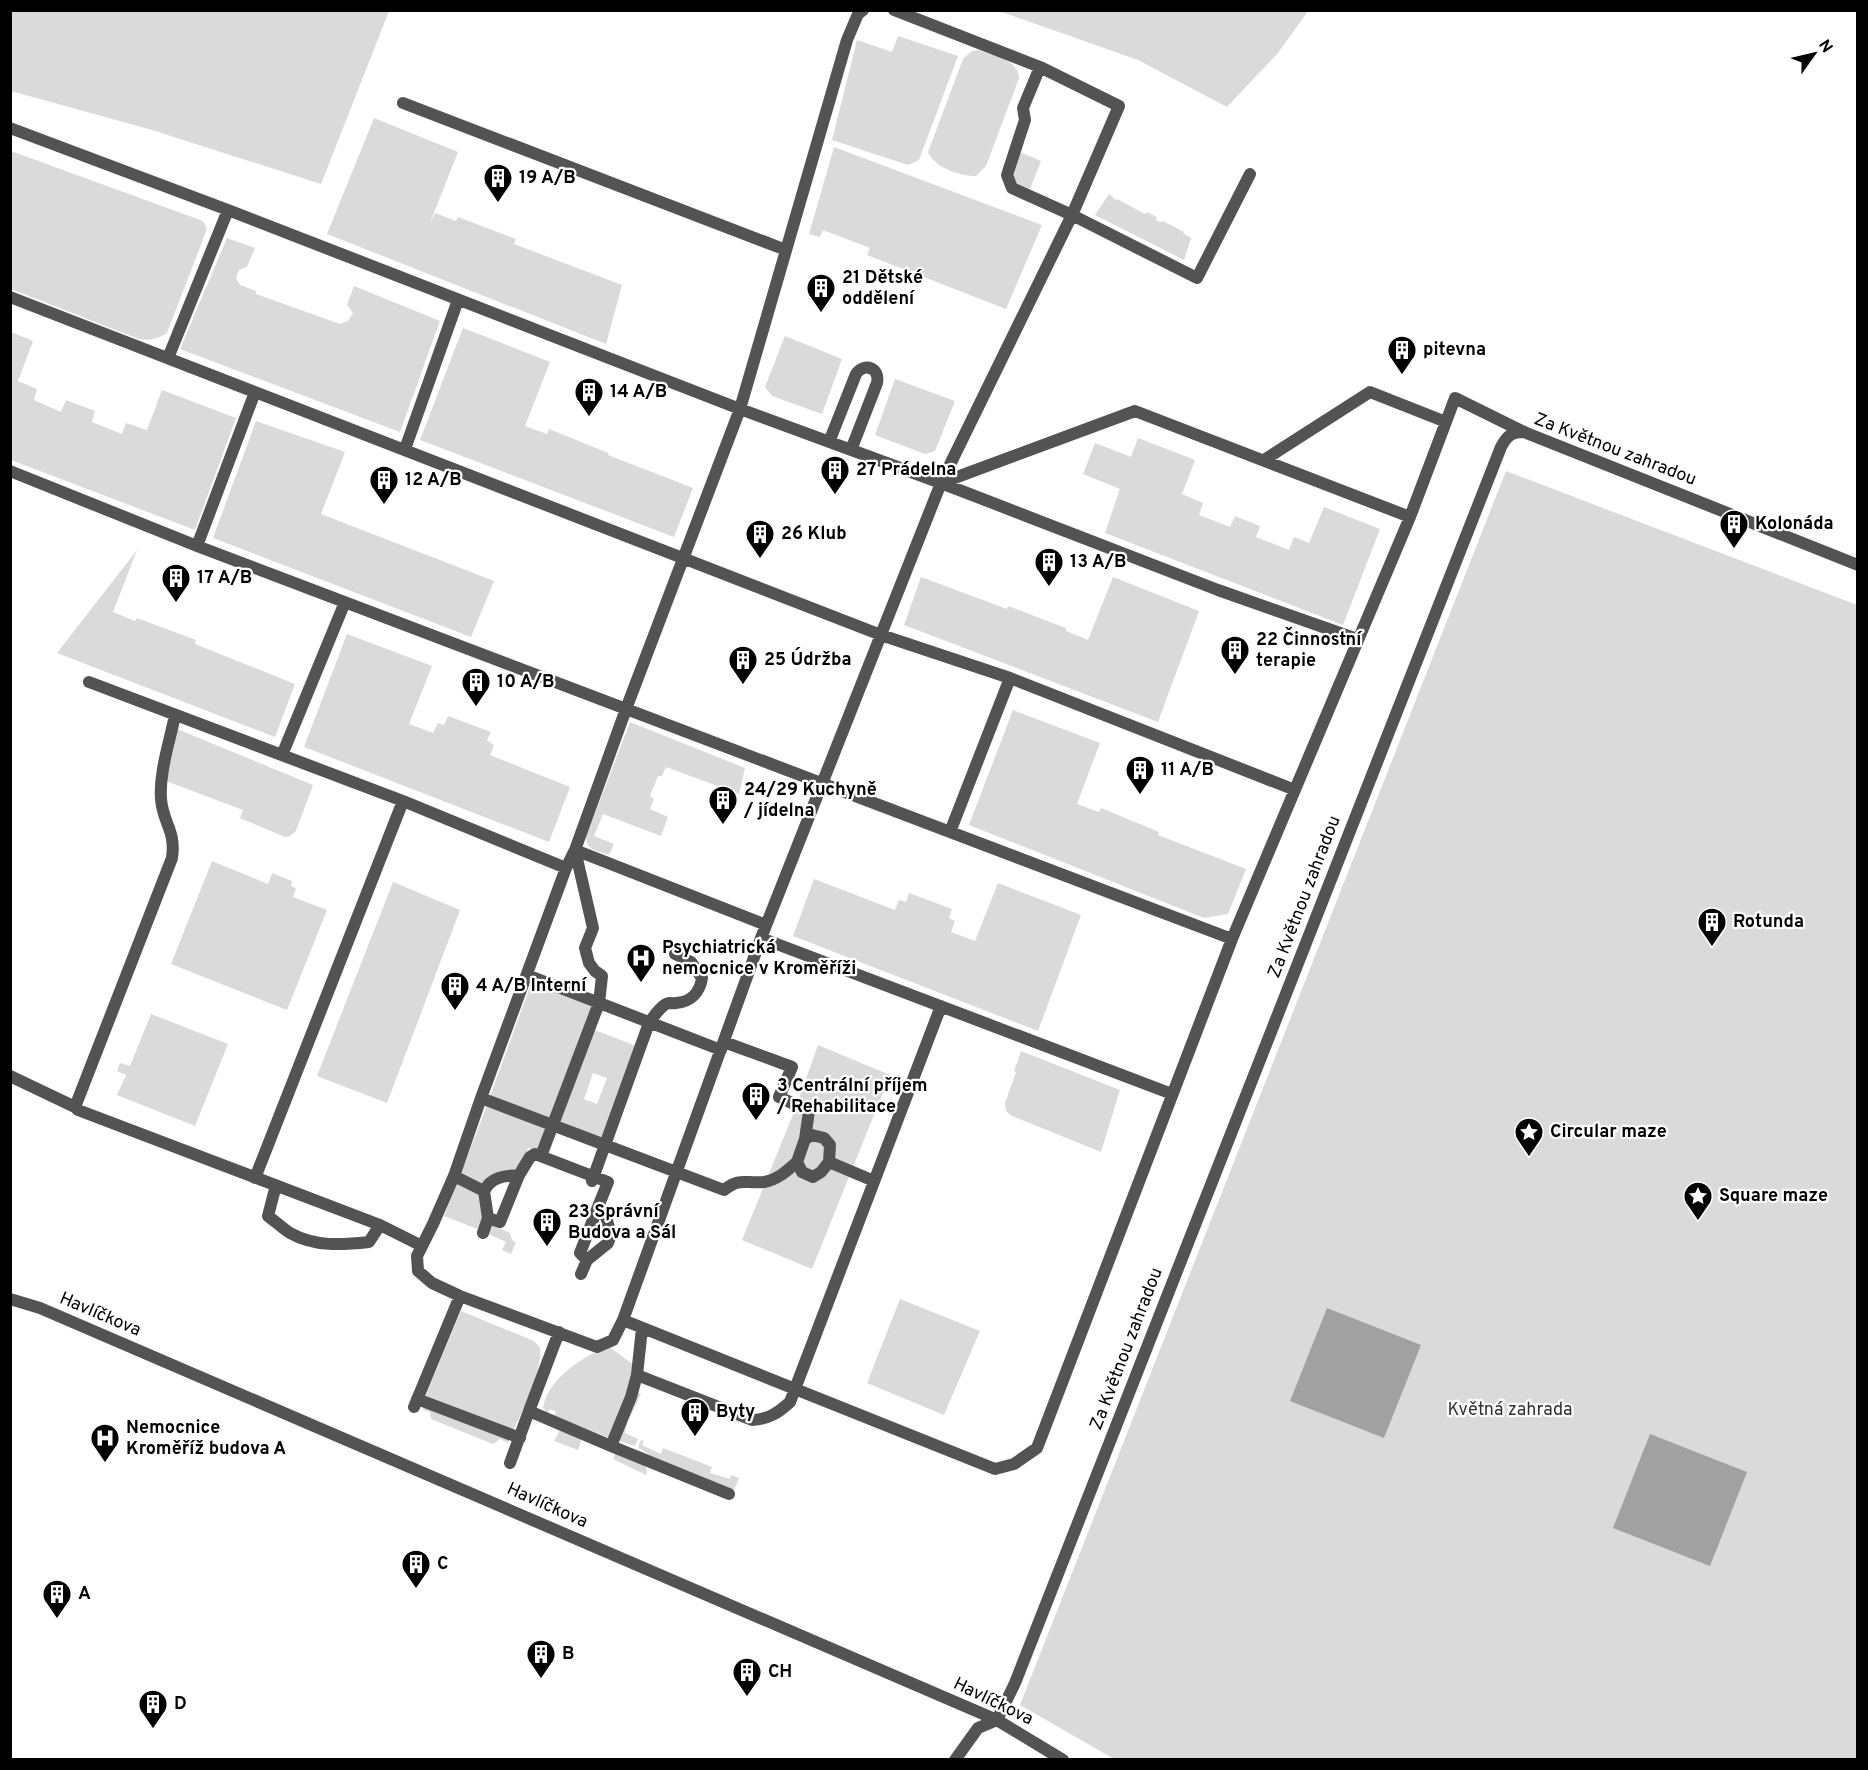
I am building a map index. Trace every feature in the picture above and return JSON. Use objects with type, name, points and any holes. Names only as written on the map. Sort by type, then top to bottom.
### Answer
[{"type":"street","points":[[863,10],[858,14],[847,40],[740,409],[575,850],[566,868],[454,1176],[417,1256],[418,1271],[432,1284],[597,1347],[613,1340],[623,1320],[764,932],[941,483],[1072,215],[1119,106],[1040,67],[894,10]]},
{"type":"street","points":[[1040,67],[1023,108],[1025,120],[1007,175],[1012,188],[1072,215],[1197,278],[1250,174]]},
{"type":"street","points":[[403,103],[786,250]]},
{"type":"street","points":[[10,128],[740,409],[941,483],[1208,586],[1357,639]]},
{"type":"street","points":[[168,358],[228,210]]},
{"type":"street","points":[[10,297],[685,557],[881,635],[1010,678],[1295,790]]},
{"type":"street","points":[[405,449],[458,300]]},
{"type":"street","points":[[829,442],[856,374],[865,366],[871,367],[876,371],[877,383],[851,450]]},
{"type":"street","points":[[197,546],[255,392]]},
{"type":"street","points":[[1264,460],[1370,392],[1446,422]]},
{"type":"street","points":[[623,1320],[995,1469],[1014,1464],[1037,1449],[1232,939],[1410,517],[1455,398],[1524,432]]},
{"type":"street","points":[[941,483],[1135,411],[1410,517]]},
{"type":"street","name":"Za Květnou zahradou","points":[[997,1720],[1015,1683],[1507,436],[1516,432],[1524,432],[1857,565]]},
{"type":"street","points":[[10,471],[197,546],[1232,939]]},
{"type":"street","points":[[282,755],[345,602]]},
{"type":"street","points":[[950,832],[1010,678]]},
{"type":"street","points":[[89,682],[403,801],[566,868]]},
{"type":"street","points":[[75,1107],[172,858],[173,835],[163,809],[161,784],[175,715]]},
{"type":"street","points":[[255,1178],[403,801]]},
{"type":"street","points":[[575,850],[940,1006],[1172,1094]]},
{"type":"street","points":[[541,1156],[598,1003],[602,976],[589,963],[585,948],[594,928],[575,850]]},
{"type":"street","points":[[593,1178],[649,1023],[664,1006],[669,1003],[683,1002],[696,995],[701,988],[702,978],[691,962],[675,954]]},
{"type":"street","points":[[481,1098],[724,1190],[734,1182],[766,1182],[782,1175],[797,1162],[805,1139],[808,1111],[779,1097],[792,1067],[649,1023],[527,975]]},
{"type":"street","points":[[637,1375],[752,1420],[765,1419],[778,1413],[790,1402],[940,1006]]},
{"type":"street","points":[[10,1076],[78,1110],[380,1225],[422,1246]]},
{"type":"street","points":[[797,1162],[802,1172],[813,1177],[821,1172],[829,1162],[830,1145],[824,1138],[812,1135],[805,1139]]},
{"type":"street","points":[[488,1218],[500,1222],[519,1175],[530,1156],[535,1154],[608,1182],[580,1253],[587,1260]]},
{"type":"street","points":[[829,1162],[874,1181]]},
{"type":"street","points":[[483,1233],[488,1218],[484,1191],[488,1184],[494,1179],[519,1175]]},
{"type":"street","points":[[454,1176],[484,1191]]},
{"type":"street","points":[[276,1185],[268,1216],[291,1233],[318,1243],[342,1245],[369,1242],[380,1225]]},
{"type":"street","points":[[581,1274],[587,1260],[608,1243],[611,1235],[606,1217],[598,1207]]},
{"type":"street","points":[[460,1296],[415,1403],[520,1438]]},
{"type":"street","name":"Havlíčkova","points":[[10,1299],[40,1308],[997,1720],[1063,1760]]},
{"type":"street","points":[[611,1446],[631,1397],[637,1375],[642,1328]]},
{"type":"street","points":[[510,1463],[560,1332]]},
{"type":"street","points":[[529,1411],[729,1494]]},
{"type":"street","points":[[955,1760],[978,1728],[997,1720]]},
{"type":"green space","points":[[1308,10],[1278,53],[1227,107],[1138,60],[999,11]]},
{"type":"green space","points":[[10,11],[389,11],[321,184],[152,130],[11,91]]},
{"type":"green space","points":[[898,36],[958,56],[919,160],[908,165],[832,140],[857,40],[892,52]]},
{"type":"green space","points":[[978,50],[1010,62],[1018,72],[1019,78],[986,166],[976,176],[970,176],[956,173],[942,166],[928,152],[963,59],[972,51]]},
{"type":"green space","points":[[374,118],[458,152],[429,225],[435,213],[456,221],[458,217],[516,239],[514,244],[622,285],[606,344],[327,234]]},
{"type":"green space","points":[[834,147],[1042,225],[1006,309],[867,255],[870,248],[823,230],[820,237],[809,234]]},
{"type":"green space","points":[[11,151],[203,221],[207,229],[167,333],[152,339],[136,338],[11,289]]},
{"type":"green space","points":[[1020,152],[1041,161],[1030,189],[1009,181]]},
{"type":"green space","points":[[1109,194],[1116,200],[1145,214],[1147,212],[1157,217],[1156,220],[1163,221],[1191,238],[1192,235],[1184,260],[1095,215]]},
{"type":"green space","points":[[227,238],[255,248],[247,267],[239,270],[236,278],[240,285],[256,291],[256,294],[340,324],[348,321],[353,313],[347,305],[354,286],[440,321],[400,432],[180,349]]},
{"type":"green space","points":[[463,328],[550,362],[525,426],[547,434],[549,429],[693,488],[674,537],[420,440]]},
{"type":"green space","points":[[11,332],[33,341],[18,381],[37,389],[34,400],[61,412],[66,400],[95,411],[92,422],[122,434],[126,423],[147,430],[162,390],[236,418],[195,530],[11,460]]},
{"type":"green space","points":[[785,336],[842,359],[822,414],[772,396],[765,387]]},
{"type":"green space","points":[[895,379],[955,401],[935,451],[925,454],[875,435]]},
{"type":"green space","points":[[256,421],[345,452],[321,514],[494,581],[471,637],[213,538]]},
{"type":"green space","points":[[1138,438],[1195,460],[1182,494],[1203,503],[1199,515],[1230,527],[1235,516],[1260,526],[1256,537],[1289,550],[1294,537],[1309,543],[1324,507],[1380,529],[1343,625],[1105,533],[1120,489],[1083,474],[1095,443],[1131,457]]},
{"type":"green space","name":"Květná zahrada","points":[[1506,471],[1857,605],[1857,1759],[1114,1759],[1020,1705]]},
{"type":"green space","points":[[137,550],[113,612],[135,621],[137,618],[196,640],[195,644],[295,684],[275,737],[57,653]]},
{"type":"green space","points":[[921,577],[1007,609],[1008,606],[1066,628],[1066,631],[1088,640],[1113,577],[1199,611],[1158,722],[904,625]]},
{"type":"green space","points":[[347,634],[432,666],[409,724],[433,733],[438,723],[444,725],[448,716],[491,732],[487,740],[494,745],[490,755],[570,787],[549,842],[304,747]]},
{"type":"green space","points":[[1013,710],[1100,743],[1077,804],[1099,812],[1101,808],[1159,832],[1158,835],[1246,869],[1228,914],[1204,918],[969,825]]},
{"type":"green space","points":[[630,722],[745,768],[739,794],[666,767],[662,776],[658,776],[650,796],[654,799],[650,809],[668,817],[661,836],[603,814],[594,836],[614,844],[609,855],[590,847],[586,837]]},
{"type":"green space","points":[[177,729],[313,785],[296,831],[285,837],[240,818],[243,810],[166,781]]},
{"type":"green space","points":[[212,861],[268,884],[272,873],[292,881],[291,886],[296,888],[293,897],[327,910],[287,1010],[171,964]]},
{"type":"green space","points":[[814,879],[895,910],[899,900],[906,902],[909,893],[952,909],[949,918],[955,921],[951,932],[975,941],[998,883],[1081,915],[1038,1031],[793,936]]},
{"type":"green space","points":[[393,882],[460,910],[387,1103],[317,1076]]},
{"type":"green space","points":[[532,981],[595,1005],[551,1122],[489,1099]]},
{"type":"green space","points":[[151,1014],[228,1044],[195,1126],[117,1095],[126,1075],[117,1071],[120,1063],[130,1066]]},
{"type":"green space","points":[[592,1029],[639,1047],[603,1143],[555,1124]],"holes":[[[593,1073],[607,1078],[597,1104],[584,1099]]]},
{"type":"green space","points":[[818,1045],[890,1075],[812,1269],[742,1240],[794,1112]]},
{"type":"green space","points":[[1021,1051],[1120,1090],[1101,1152],[1012,1116],[1006,1111],[1005,1103]]},
{"type":"green space","points":[[488,1103],[549,1126],[540,1151],[528,1148],[522,1166],[480,1183],[460,1175]]},
{"type":"green space","points":[[458,1182],[478,1192],[485,1210],[480,1230],[444,1216]]},
{"type":"green space","points":[[490,1224],[510,1233],[512,1240],[516,1242],[511,1254],[502,1250],[506,1242],[486,1233]]},
{"type":"green space","points":[[900,1299],[980,1331],[944,1415],[867,1383]]},
{"type":"green space","points":[[461,1311],[534,1341],[540,1348],[538,1370],[534,1382],[508,1443],[500,1439],[493,1444],[431,1419],[430,1412],[423,1410],[427,1392]]},
{"type":"green space","points":[[608,1346],[634,1365],[630,1388],[612,1439],[554,1416],[556,1412],[550,1409],[548,1413],[543,1408],[546,1397],[559,1378],[588,1356]]},
{"type":"green space","points":[[636,1392],[641,1394],[627,1423],[625,1433],[638,1439],[635,1446],[617,1440]]},
{"type":"green space","points":[[560,1430],[582,1438],[578,1450],[554,1441]]},
{"type":"green space","points":[[641,1440],[644,1441],[642,1445],[661,1454],[663,1448],[712,1467],[710,1473],[730,1479],[731,1475],[739,1478],[734,1490],[652,1457],[638,1447]]},
{"type":"green space","points":[[616,1452],[645,1465],[646,1475],[613,1459]]},
{"type":"shaded area","points":[[1327,1308],[1421,1345],[1384,1438],[1290,1401]]},
{"type":"shaded area","points":[[1650,1434],[1747,1472],[1710,1566],[1613,1528]]},
{"type":"place","name":"19 A/B","points":[[498,204]]},
{"type":"place","name":"21 Dětské oddělení","points":[[821,314]]},
{"type":"place","name":"pitevna","points":[[1402,376]]},
{"type":"place","name":"14 A/B","points":[[589,418]]},
{"type":"place","name":"27 Prádelna","points":[[835,496]]},
{"type":"place","name":"12 A/B","points":[[384,506]]},
{"type":"place","name":"Kolonáda","points":[[1734,550]]},
{"type":"place","name":"26 Klub","points":[[760,560]]},
{"type":"place","name":"13 A/B","points":[[1049,588]]},
{"type":"place","name":"17 A/B","points":[[176,604]]},
{"type":"place","name":"22 Činnostní terapie","points":[[1235,676]]},
{"type":"place","name":"25 Údržba","points":[[743,686]]},
{"type":"place","name":"10 A/B","points":[[476,708]]},
{"type":"place","name":"11 A/B","points":[[1140,796]]},
{"type":"place","name":"24/29 Kuchyně / jídelna","points":[[723,826]]},
{"type":"place","name":"Rotunda","points":[[1712,948]]},
{"type":"place","name":"Psychiatrická nemocnice v Kroměříži","points":[[641,984]]},
{"type":"place","name":"4 A/B Interní","points":[[455,1012]]},
{"type":"place","name":"3 Centrální příjem / Rehabilitace","points":[[756,1122]]},
{"type":"place","name":"Circular maze","points":[[1529,1158]]},
{"type":"place","name":"Square maze","points":[[1698,1222]]},
{"type":"place","name":"23 Správní Budova a Sál","points":[[547,1248]]},
{"type":"place","name":"Byty","points":[[695,1438]]},
{"type":"place","name":"Nemocnice Kroměříž budova A","points":[[105,1464]]},
{"type":"place","name":"C","points":[[416,1590]]},
{"type":"place","name":"A","points":[[57,1620]]},
{"type":"place","name":"B","points":[[541,1680]]},
{"type":"place","name":"CH","points":[[747,1698]]},
{"type":"place","name":"D","points":[[153,1730]]}]
